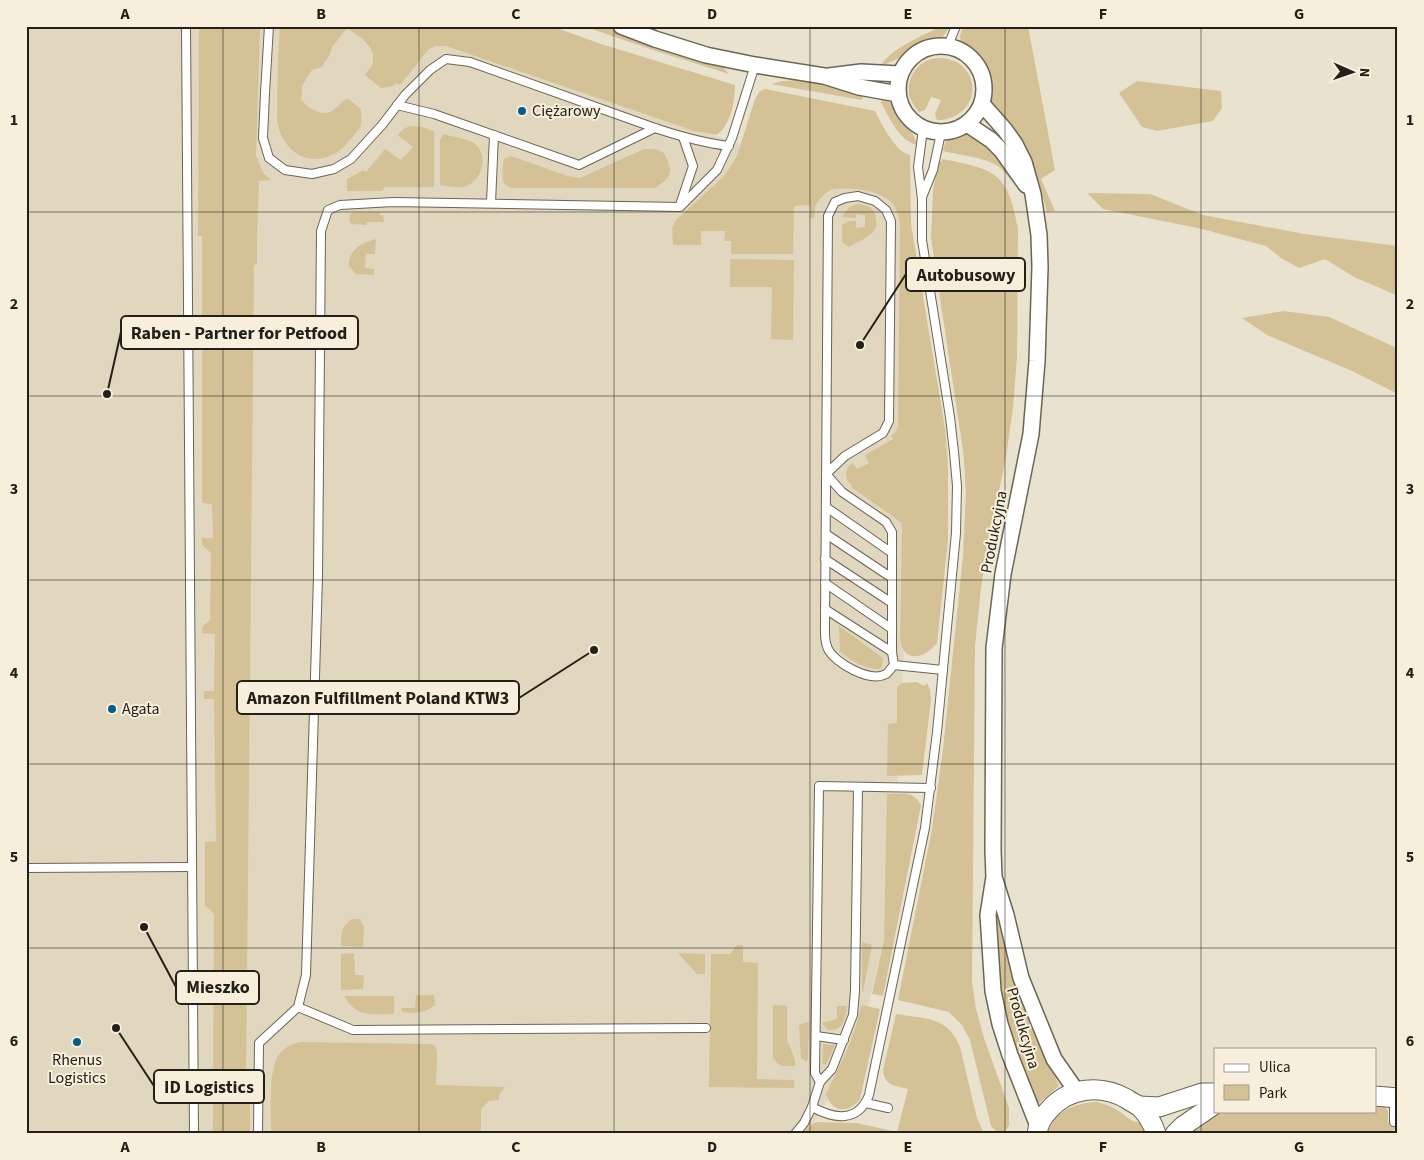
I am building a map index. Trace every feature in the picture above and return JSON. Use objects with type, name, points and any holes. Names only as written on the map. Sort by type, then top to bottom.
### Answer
[{"type":"street","points":[[621,26],[654,39],[706,55],[755,66],[824,76],[859,87],[898,94]]},
{"type":"street","points":[[934,46],[948,46],[962,51],[974,60],[981,72],[985,87],[982,104],[977,114],[958,130],[941,133],[932,132],[914,123],[905,113],[898,94],[900,74],[909,60],[920,51],[934,46]]},
{"type":"street","points":[[824,76],[861,72],[900,74]]},
{"type":"street","name":"Produkcyjna","points":[[982,104],[1005,130],[1024,162],[1033,194],[1040,235],[1037,361],[1031,434],[1002,574],[994,648],[994,877],[988,915],[993,991],[1000,1024],[1037,1130]]},
{"type":"street","name":"Produkcyjna","points":[[967,124],[991,140],[1008,159],[1033,194]]},
{"type":"street","name":"Produkcyjna","points":[[994,877],[1006,914],[1021,978],[1054,1059],[1077,1092]]},
{"type":"street","points":[[1037,1130],[1053,1105],[1063,1098],[1077,1092],[1099,1089],[1123,1097],[1139,1106],[1149,1118],[1156,1134]]},
{"type":"street","points":[[1139,1106],[1158,1107],[1202,1093],[1214,1093]]},
{"type":"street","points":[[1175,1134],[1183,1126],[1214,1105]]},
{"type":"lane","points":[[186,26],[194,1134]]},
{"type":"lane","points":[[269,26],[263,138],[269,158],[285,170],[312,174],[334,169],[351,159],[382,125],[405,95],[430,70],[446,59],[470,62],[683,137],[729,146]]},
{"type":"lane","points":[[948,46],[956,26]]},
{"type":"lane","points":[[258,1134],[259,1043],[298,1007],[306,975],[318,577],[321,231],[328,210],[340,205],[393,202],[680,207],[717,170],[729,146],[755,66]]},
{"type":"lane","points":[[397,105],[434,114],[579,164],[655,128]]},
{"type":"lane","points":[[812,1107],[834,1115],[850,1116],[862,1109],[866,1103],[918,868],[931,788],[954,562],[957,486],[950,417],[924,254],[921,220],[922,199],[918,167],[923,129]]},
{"type":"lane","points":[[922,199],[933,170],[941,133]]},
{"type":"lane","points":[[491,203],[494,135]]},
{"type":"lane","points":[[680,207],[693,166],[683,137]]},
{"type":"lane","points":[[826,474],[845,456],[883,433],[889,421],[891,221],[886,210],[875,201],[858,196],[835,202],[828,216],[825,559],[825,640],[828,650],[860,674],[875,676],[886,674],[894,665]]},
{"type":"lane","points":[[826,474],[842,492],[886,522],[892,532],[892,652],[894,665]]},
{"type":"lane","points":[[826,507],[892,553]]},
{"type":"lane","points":[[826,534],[892,578]]},
{"type":"lane","points":[[825,559],[892,603]]},
{"type":"lane","points":[[825,583],[892,629]]},
{"type":"lane","points":[[825,608],[892,652]]},
{"type":"lane","points":[[894,665],[943,670]]},
{"type":"lane","points":[[820,1082],[815,1073],[819,786],[931,788]]},
{"type":"lane","points":[[796,1134],[812,1107],[820,1082],[832,1069],[853,1015],[855,997],[858,787]]},
{"type":"lane","points":[[26,868],[192,867]]},
{"type":"lane","points":[[298,1007],[353,1030],[706,1028]]},
{"type":"lane","points":[[816,1036],[844,1040]]},
{"type":"lane","points":[[1389,1097],[1394,1122]]},
{"type":"lane","points":[[866,1103],[888,1108]]},
{"type":"shaded area","points":[[26,26],[486,26],[613,103],[744,145],[906,202],[904,647],[891,908],[868,1007],[836,1087],[807,1134],[26,1134]]},
{"type":"green space","points":[[199,26],[260,26],[256,156],[264,174],[272,180],[259,181],[257,264],[254,265],[246,1077],[250,1078],[250,1134],[213,1134],[214,914],[205,905],[205,842],[216,841],[214,699],[204,699],[204,691],[214,691],[215,634],[202,633],[203,626],[210,620],[211,553],[202,545],[202,538],[213,538],[212,504],[202,503],[202,236],[198,236]]},
{"type":"green space","points":[[280,26],[551,26],[601,44],[735,85],[734,98],[729,119],[717,135],[694,131],[446,46],[436,46],[429,49],[400,85],[396,83],[393,86],[381,88],[365,75],[373,59],[370,47],[362,38],[347,28],[332,47],[322,67],[312,70],[302,86],[301,100],[314,110],[326,113],[330,112],[347,98],[361,109],[361,126],[339,151],[318,159],[308,158],[299,155],[285,142],[277,121]]},
{"type":"green space","points":[[583,26],[602,26],[663,49],[721,65],[729,74],[656,51]]},
{"type":"green space","points":[[941,26],[950,26],[941,39],[931,39],[918,43],[900,58],[881,66],[898,49]]},
{"type":"green space","points":[[963,26],[1028,26],[1055,170],[1041,179],[1055,211],[1047,212],[1035,171],[1011,128],[989,103],[986,96],[988,88],[985,73],[978,58],[961,43],[960,36]]},
{"type":"green space","points":[[944,58],[962,66],[969,75],[972,93],[969,102],[957,115],[948,119],[937,120],[935,114],[941,100],[931,97],[925,110],[919,112],[910,98],[909,86],[916,69],[926,61]]},
{"type":"green space","points":[[800,80],[864,92],[862,100],[771,84]]},
{"type":"green space","points":[[1137,81],[1221,91],[1222,108],[1213,121],[1157,131],[1142,127],[1119,93]]},
{"type":"green space","points":[[765,89],[875,111],[894,143],[899,149],[910,155],[911,224],[945,428],[948,465],[948,540],[937,643],[926,653],[920,655],[910,655],[905,652],[900,638],[901,523],[851,487],[852,485],[848,482],[846,474],[848,467],[853,463],[857,469],[869,463],[865,455],[893,439],[891,436],[897,430],[900,225],[895,208],[889,200],[877,194],[848,188],[831,190],[822,196],[815,206],[814,218],[810,218],[810,205],[794,206],[793,254],[731,254],[731,241],[724,241],[725,231],[701,231],[701,245],[673,245],[672,228],[676,220],[725,175],[737,156],[755,99],[760,91]]},
{"type":"green space","points":[[882,96],[888,99],[913,134],[917,145],[905,139],[895,128],[881,102]]},
{"type":"green space","points":[[410,126],[434,131],[434,187],[385,187],[382,191],[347,191],[347,179],[364,170],[366,172],[385,149],[401,160],[413,147],[398,135],[403,129]]},
{"type":"green space","points":[[961,133],[975,136],[988,143],[1018,186],[999,167],[993,164],[980,159],[943,151],[948,139]]},
{"type":"green space","points":[[443,134],[471,141],[479,148],[482,154],[482,168],[475,180],[470,184],[463,187],[440,185],[440,140]]},
{"type":"green space","points":[[644,149],[655,149],[664,153],[669,165],[670,173],[668,177],[655,188],[511,188],[504,184],[502,172],[504,159],[511,156],[568,176],[580,178]]},
{"type":"green space","points":[[942,159],[975,166],[996,176],[1004,184],[1009,195],[1018,229],[1017,357],[1013,408],[1006,457],[987,548],[975,646],[972,982],[976,1009],[984,1038],[1009,1108],[1009,1126],[1003,1134],[997,1132],[991,1126],[970,1040],[962,1025],[949,1012],[898,1000],[932,829],[943,749],[963,556],[966,491],[963,450],[931,238],[933,191],[938,162],[941,162]]},
{"type":"green space","points":[[1087,193],[1150,194],[1203,215],[1304,234],[1398,246],[1398,295],[1354,277],[1325,259],[1299,268],[1281,258],[1266,246],[1198,228],[1103,209]]},
{"type":"green space","points":[[857,204],[868,206],[873,210],[876,216],[876,226],[868,236],[848,247],[842,242],[842,225],[849,221],[856,221],[856,228],[865,227],[865,215],[856,214],[856,218],[842,217],[848,209]]},
{"type":"green space","points":[[380,212],[380,215],[383,215],[384,222],[367,222],[366,225],[351,224],[349,217],[352,213]]},
{"type":"green space","points":[[376,239],[375,254],[366,254],[365,268],[374,269],[374,275],[356,274],[349,266],[349,260],[353,251],[361,245]]},
{"type":"green space","points":[[730,259],[794,260],[793,340],[771,339],[772,287],[730,287]]},
{"type":"green space","points":[[1283,311],[1329,317],[1397,348],[1398,394],[1352,371],[1267,335],[1242,318]]},
{"type":"green space","points":[[839,626],[883,658],[880,669],[863,666],[840,652]]},
{"type":"green space","points":[[917,682],[924,686],[927,683],[931,700],[922,775],[887,776],[888,724],[897,723],[897,687],[902,683]]},
{"type":"green space","points":[[887,794],[911,795],[921,805],[883,996],[872,994],[884,940]]},
{"type":"green space","points":[[996,910],[998,910],[1023,1002],[1059,1086],[1039,1103],[1037,1103],[1021,1060],[1003,1001],[997,958]]},
{"type":"green space","points":[[352,919],[360,919],[364,927],[363,947],[341,946],[342,931]]},
{"type":"green space","points":[[862,942],[872,945],[863,992],[862,992]]},
{"type":"green space","points":[[737,945],[743,945],[743,962],[758,963],[757,1079],[794,1080],[794,1088],[709,1087],[711,954],[730,954]]},
{"type":"green space","points":[[354,953],[355,975],[364,975],[363,989],[341,990],[341,954]]},
{"type":"green space","points":[[678,953],[705,954],[705,974],[697,974]]},
{"type":"green space","points":[[416,995],[434,995],[435,1005],[415,1013],[402,1012],[401,1008],[415,1008]]},
{"type":"green space","points":[[344,996],[394,996],[394,1014],[372,1014],[360,1011],[354,1008]]},
{"type":"green space","points":[[773,1005],[787,1006],[787,1039],[795,1060],[795,1066],[779,1065],[773,1057]]},
{"type":"green space","points":[[861,1005],[880,1009],[860,1099],[856,1104],[846,1109],[836,1108],[832,1105],[826,1094],[851,1039]]},
{"type":"green space","points":[[837,1006],[847,1006],[843,1023],[833,1030],[828,1030],[822,1023],[837,1019]]},
{"type":"green space","points":[[896,1014],[926,1018],[942,1024],[955,1037],[960,1047],[977,1118],[984,1134],[804,1134],[808,1127],[816,1122],[857,1123],[897,1132],[908,1089],[888,1082],[883,1070]]},
{"type":"green space","points":[[809,1022],[807,1062],[801,1058],[799,1026]]},
{"type":"green space","points":[[300,1042],[431,1044],[435,1046],[437,1051],[436,1085],[505,1087],[499,1095],[499,1100],[489,1101],[481,1109],[481,1134],[271,1134],[273,1069],[276,1060],[284,1049]]},
{"type":"green space","points":[[823,1044],[835,1045],[826,1065],[822,1064]]},
{"type":"green space","points":[[1097,1102],[1115,1109],[1132,1120],[1144,1123],[1148,1134],[1047,1134],[1055,1119],[1066,1110],[1073,1106]]},
{"type":"green space","points":[[1376,1103],[1384,1105],[1388,1111],[1388,1123],[1398,1121],[1398,1128],[1385,1134],[1190,1134],[1205,1122],[1223,1112],[1376,1112]]},
{"type":"place","name":"Ciężarowy","points":[[522,111]]},
{"type":"place","name":"Autobusowy","points":[[860,345]]},
{"type":"place","name":"Raben - Partner for Petfood","points":[[107,394]]},
{"type":"place","name":"Amazon Fulfillment Poland KTW3","points":[[594,650]]},
{"type":"place","name":"Agata","points":[[112,709]]},
{"type":"place","name":"Mieszko","points":[[144,927]]},
{"type":"place","name":"ID Logistics","points":[[116,1028]]},
{"type":"place","name":"Rhenus Logistics","points":[[77,1042]]}]
